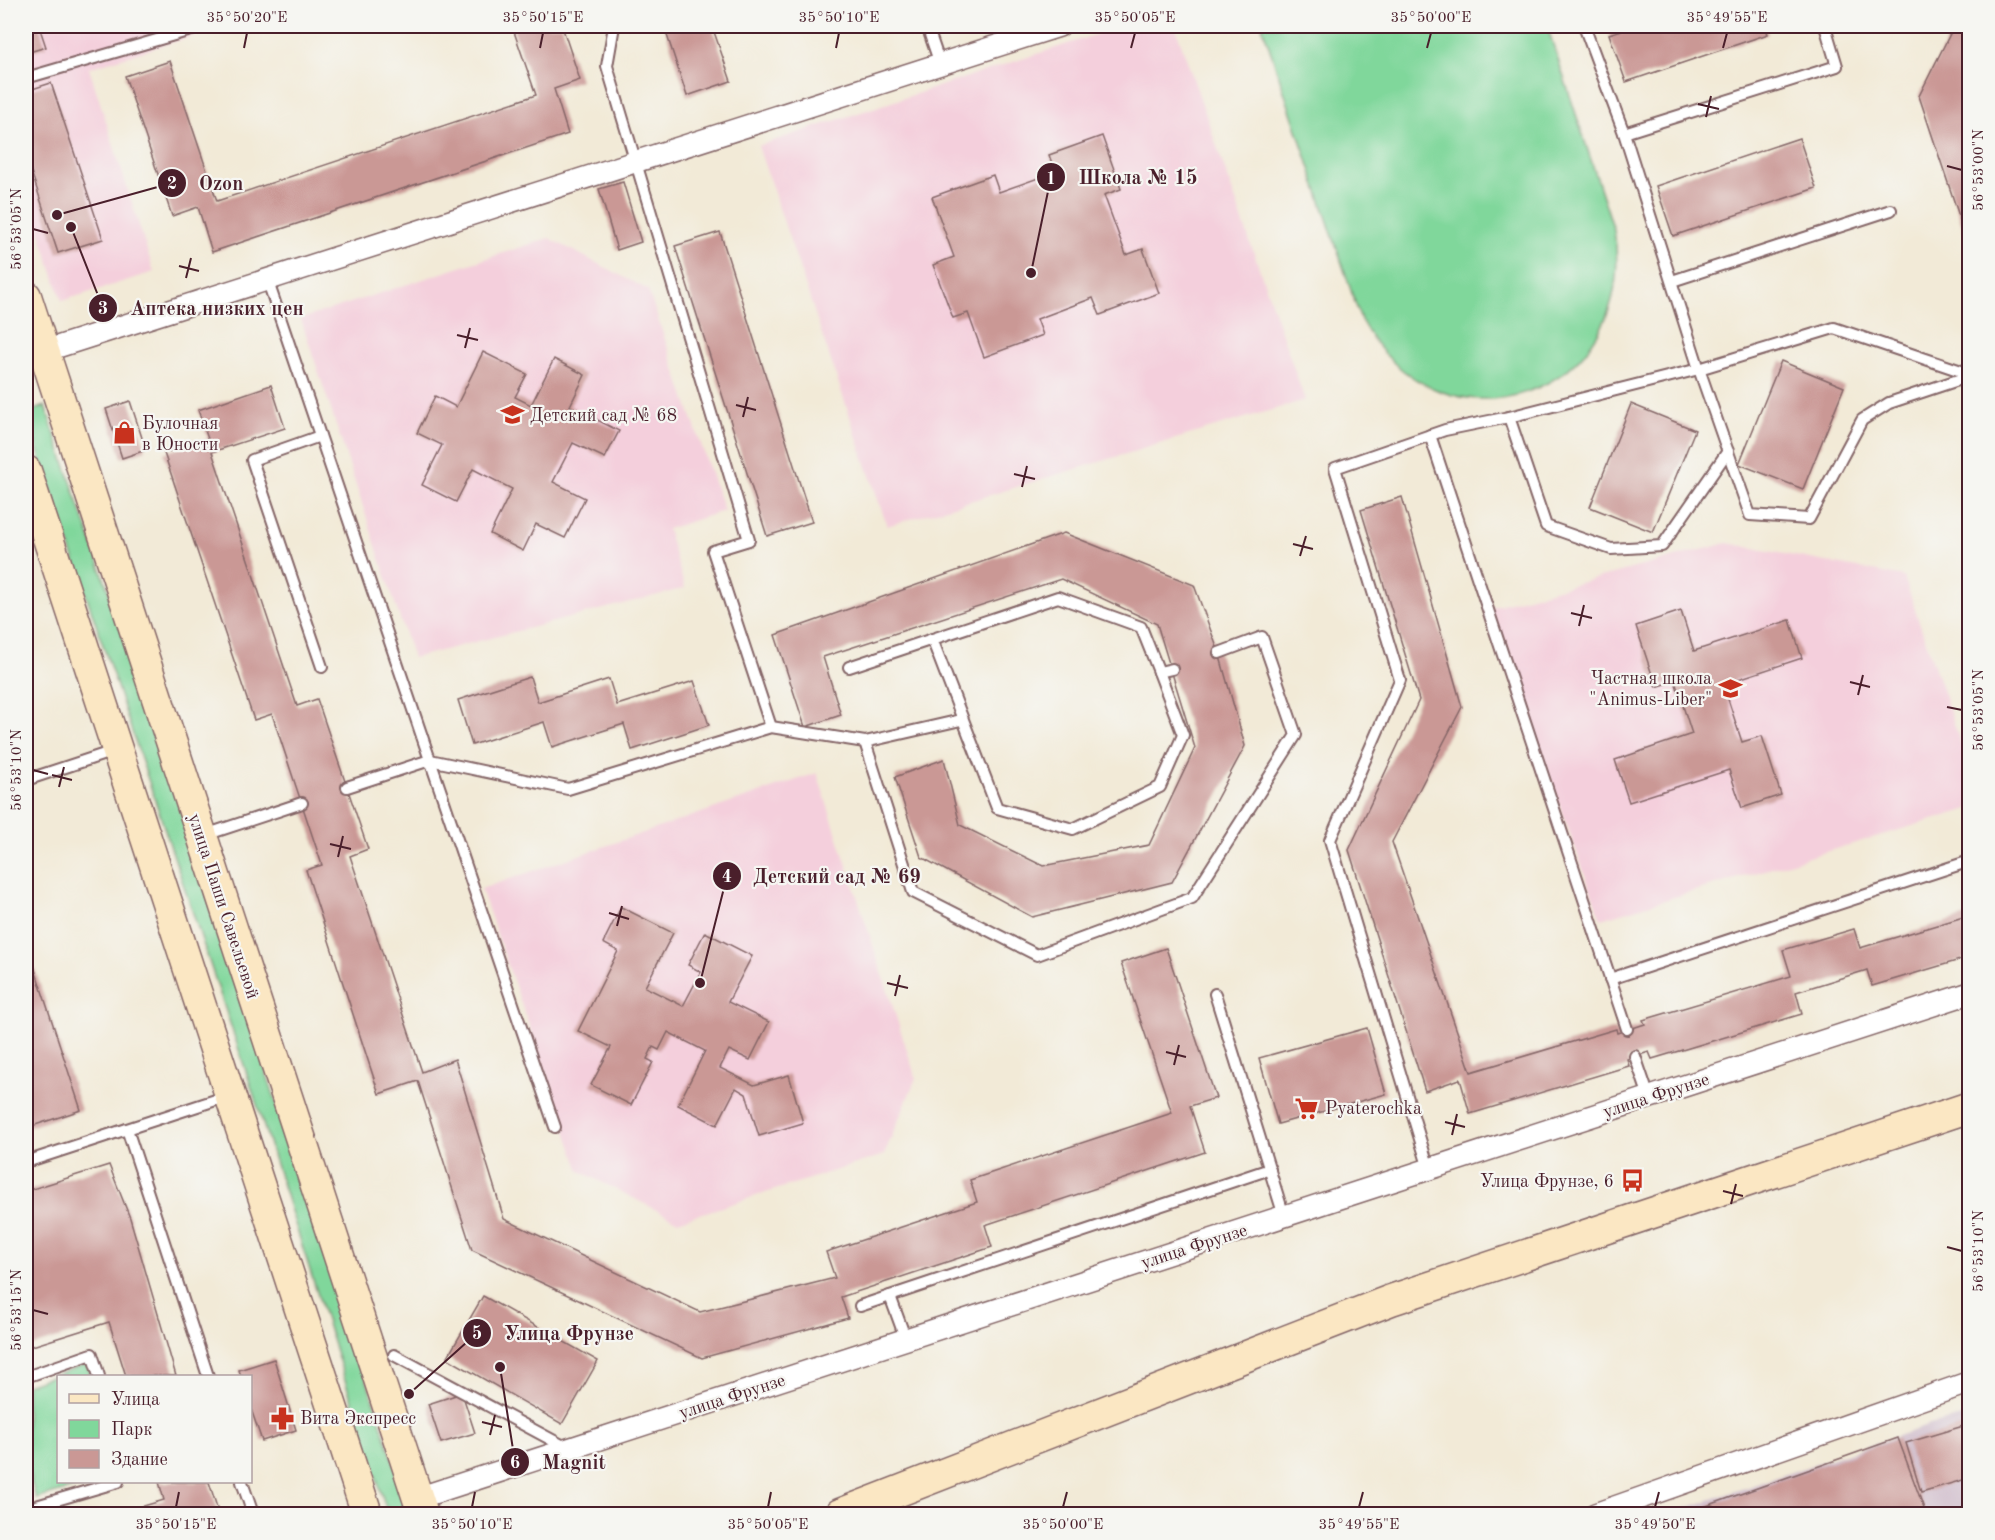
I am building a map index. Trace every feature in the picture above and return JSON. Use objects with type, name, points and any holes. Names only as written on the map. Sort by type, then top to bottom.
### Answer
[{"type":"main road","name":"улица Паши Савельевой","points":[[26,296],[34,354],[202,836],[420,1506]]},
{"type":"main road","points":[[26,471],[367,1515]]},
{"type":"main road","points":[[840,1515],[1391,1300],[1970,1107]]},
{"type":"street","points":[[34,354],[1059,26]]},
{"type":"street","name":"улица Фрунзе","points":[[420,1506],[569,1449],[1970,993]]},
{"type":"street","points":[[1595,1515],[1970,1382]]},
{"type":"lane","points":[[26,78],[198,28],[198,26]]},
{"type":"lane","points":[[614,26],[607,66],[749,540],[713,551],[771,727]]},
{"type":"lane","points":[[927,26],[940,64]]},
{"type":"lane","points":[[1584,26],[1624,133],[1750,515],[1809,519],[1862,420],[1889,403],[1970,375]]},
{"type":"lane","points":[[1624,133],[1837,66],[1825,26]]},
{"type":"lane","points":[[1672,281],[1891,210]]},
{"type":"lane","points":[[267,279],[555,1127]]},
{"type":"lane","points":[[1429,1169],[1330,840],[1400,680],[1335,468],[1430,435],[1700,369],[1834,328],[1970,375]]},
{"type":"lane","points":[[1509,417],[1546,526],[1611,549],[1662,546],[1728,451]]},
{"type":"lane","points":[[1430,435],[1627,1029]]},
{"type":"lane","points":[[321,436],[252,460],[322,667]]},
{"type":"lane","points":[[849,667],[932,639],[1058,597],[1141,627],[1183,735],[1160,787],[1073,830],[997,808],[961,720],[932,639]]},
{"type":"lane","points":[[865,742],[913,892],[1037,955],[1192,898],[1296,735],[1262,637],[1219,652]]},
{"type":"lane","points":[[1159,672],[1172,669]]},
{"type":"lane","points":[[347,788],[430,759],[568,789],[771,727],[865,742],[961,720]]},
{"type":"lane","points":[[26,780],[117,750]]},
{"type":"lane","points":[[202,836],[302,803]]},
{"type":"lane","points":[[1610,979],[1970,861]]},
{"type":"lane","points":[[1215,994],[1284,1216]]},
{"type":"lane","points":[[1635,1056],[1649,1097]]},
{"type":"lane","points":[[26,1162],[230,1096]]},
{"type":"lane","points":[[127,1129],[207,1375]]},
{"type":"lane","points":[[860,1306],[1270,1169]]},
{"type":"lane","points":[[890,1296],[906,1340]]},
{"type":"lane","points":[[26,1377],[92,1354],[98,1375]]},
{"type":"lane","points":[[394,1355],[569,1449]]},
{"type":"lane","points":[[26,1509],[115,1483]]},
{"type":"lane","points":[[242,1483],[253,1515]]},
{"type":"shaded area","points":[[26,26],[218,26],[219,28],[89,68],[154,272],[62,301],[26,190]]},
{"type":"shaded area","points":[[1122,26],[1175,26],[1305,400],[887,526],[758,146]]},
{"type":"shaded area","name":"Детский сад № 68","points":[[549,238],[648,290],[724,511],[667,529],[685,588],[413,658],[301,319]]},
{"type":"shaded area","name":"Частная школа \"Animus-Liber\"","points":[[1727,543],[1904,577],[1969,768],[1969,809],[1601,919],[1488,608]]},
{"type":"shaded area","points":[[817,773],[916,1078],[884,1155],[678,1221],[580,1171],[481,889]]},
{"type":"shaded area","points":[[1969,1415],[1969,1514],[1668,1514],[1930,1425]]},
{"type":"green space","points":[[1262,26],[1547,26],[1614,230],[1614,287],[1598,334],[1567,370],[1528,392],[1484,399],[1438,390],[1396,365],[1361,320]]},
{"type":"green space","points":[[45,406],[115,610],[409,1509],[407,1514],[388,1514],[249,1080],[26,416],[26,413]]},
{"type":"green space","points":[[87,1364],[91,1375],[57,1375],[57,1483],[90,1483],[36,1499],[26,1464],[26,1385]]},
{"type":"building","points":[[26,26],[39,26],[46,47],[26,53]]},
{"type":"building","points":[[512,26],[562,26],[580,80],[554,89],[568,134],[212,252],[198,207],[172,216],[125,76],[170,61],[217,201],[536,95]]},
{"type":"building","points":[[664,26],[712,26],[731,81],[687,96]]},
{"type":"building","points":[[1634,26],[1765,26],[1768,34],[1626,82],[1609,34]]},
{"type":"building","points":[[1954,26],[1970,26],[1970,84],[1965,93],[1970,106],[1969,246],[1919,96]]},
{"type":"building","points":[[51,83],[103,239],[58,253],[26,156],[26,91]]},
{"type":"building","points":[[1102,136],[1121,189],[1104,195],[1126,255],[1143,249],[1159,293],[1100,315],[1093,298],[1037,319],[1043,335],[984,357],[968,313],[953,318],[933,265],[954,257],[932,197],[993,175],[999,192],[1055,172],[1049,155]]},
{"type":"building","points":[[1799,138],[1816,188],[1673,236],[1656,186]]},
{"type":"building","points":[[623,182],[641,242],[617,250],[599,189]]},
{"type":"building","points":[[720,232],[812,522],[767,536],[675,246]]},
{"type":"building","points":[[483,352],[527,374],[515,397],[531,405],[554,359],[585,375],[570,406],[619,431],[605,458],[573,443],[553,482],[585,498],[565,538],[536,524],[523,551],[490,534],[512,489],[473,469],[456,502],[422,485],[442,445],[417,433],[435,396],[456,407]]},
{"type":"building","points":[[1781,361],[1844,387],[1803,489],[1739,464]]},
{"type":"building","points":[[271,385],[285,428],[212,452],[297,706],[317,699],[368,849],[350,856],[422,1072],[455,1059],[504,1219],[700,1312],[835,1278],[826,1252],[977,1202],[970,1180],[1172,1113],[1121,963],[1166,948],[1216,1098],[1190,1106],[1205,1152],[985,1225],[992,1247],[841,1297],[848,1318],[702,1358],[472,1250],[418,1081],[379,1094],[306,870],[322,865],[272,714],[254,720],[164,453],[208,439],[198,410]]},
{"type":"building","points":[[130,401],[146,450],[122,458],[106,409]]},
{"type":"building","points":[[1631,404],[1695,430],[1653,532],[1590,507]]},
{"type":"building","points":[[1402,497],[1462,707],[1392,842],[1471,1072],[1616,1029],[1617,1033],[1645,1024],[1643,1020],[1791,976],[1783,950],[1854,929],[1860,948],[1970,915],[1970,957],[1872,986],[1867,970],[1796,992],[1802,1014],[1652,1059],[1649,1052],[1627,1059],[1629,1066],[1470,1114],[1460,1079],[1425,1091],[1349,850],[1419,700],[1361,510]]},
{"type":"building","points":[[1064,533],[1194,585],[1219,653],[1245,746],[1172,882],[1032,917],[921,857],[895,777],[944,759],[960,825],[1043,866],[1149,845],[1195,748],[1157,624],[1061,579],[823,657],[841,715],[805,727],[775,635]]},
{"type":"building","points":[[1681,611],[1694,651],[1790,620],[1802,658],[1723,684],[1742,742],[1762,736],[1781,795],[1742,808],[1729,770],[1629,802],[1615,760],[1692,734],[1675,681],[1656,687],[1636,626]]},
{"type":"building","points":[[530,677],[538,702],[609,679],[617,705],[694,681],[709,725],[632,750],[624,724],[552,747],[544,722],[472,745],[458,700]]},
{"type":"building","points":[[621,907],[673,933],[645,987],[683,1006],[701,972],[688,965],[705,932],[752,956],[728,1002],[769,1022],[750,1060],[729,1050],[720,1068],[754,1085],[789,1075],[803,1123],[759,1136],[746,1094],[736,1088],[717,1125],[678,1105],[705,1051],[668,1032],[659,1050],[653,1047],[647,1059],[653,1062],[631,1105],[591,1085],[611,1047],[578,1031],[618,951],[603,943]]},
{"type":"building","points":[[26,942],[81,1110],[26,1128]]},
{"type":"building","points":[[1367,1028],[1386,1094],[1278,1124],[1259,1058]]},
{"type":"building","points":[[109,1165],[130,1218],[176,1375],[126,1375],[109,1322],[26,1348],[26,1191]]},
{"type":"building","points":[[483,1296],[598,1361],[562,1424],[447,1358]]},
{"type":"building","points":[[274,1359],[296,1430],[262,1441],[252,1412],[252,1375],[241,1375],[239,1370]]},
{"type":"building","points":[[462,1393],[475,1433],[441,1443],[428,1404]]},
{"type":"building","points":[[1970,1424],[1970,1478],[1921,1492],[1906,1443]]},
{"type":"building","points":[[1898,1438],[1926,1514],[1684,1514]]},
{"type":"building","points":[[159,1483],[209,1483],[219,1514],[117,1514],[164,1500]]},
{"type":"place","name":"Ozon","points":[[57,215]]},
{"type":"place","name":"Аптека низких цен","points":[[71,227]]},
{"type":"place","name":"Школа № 15","points":[[1031,273]]},
{"type":"place","name":"Детский сад № 68","points":[[512,415]]},
{"type":"place","name":"Булочная в Юности","points":[[124,433]]},
{"type":"place","name":"Частная школа \"Animus-Liber\"","points":[[1730,688]]},
{"type":"place","name":"Детский сад № 69","points":[[700,983]]},
{"type":"place","name":"Pyaterochka","points":[[1307,1108]]},
{"type":"place","name":"Улица Фрунзе, 6","points":[[1632,1181]]},
{"type":"place","name":"Magnit","points":[[500,1367]]},
{"type":"place","name":"Улица Фрунзе","points":[[409,1394]]},
{"type":"place","name":"Вита Экспресс","points":[[282,1418]]}]
